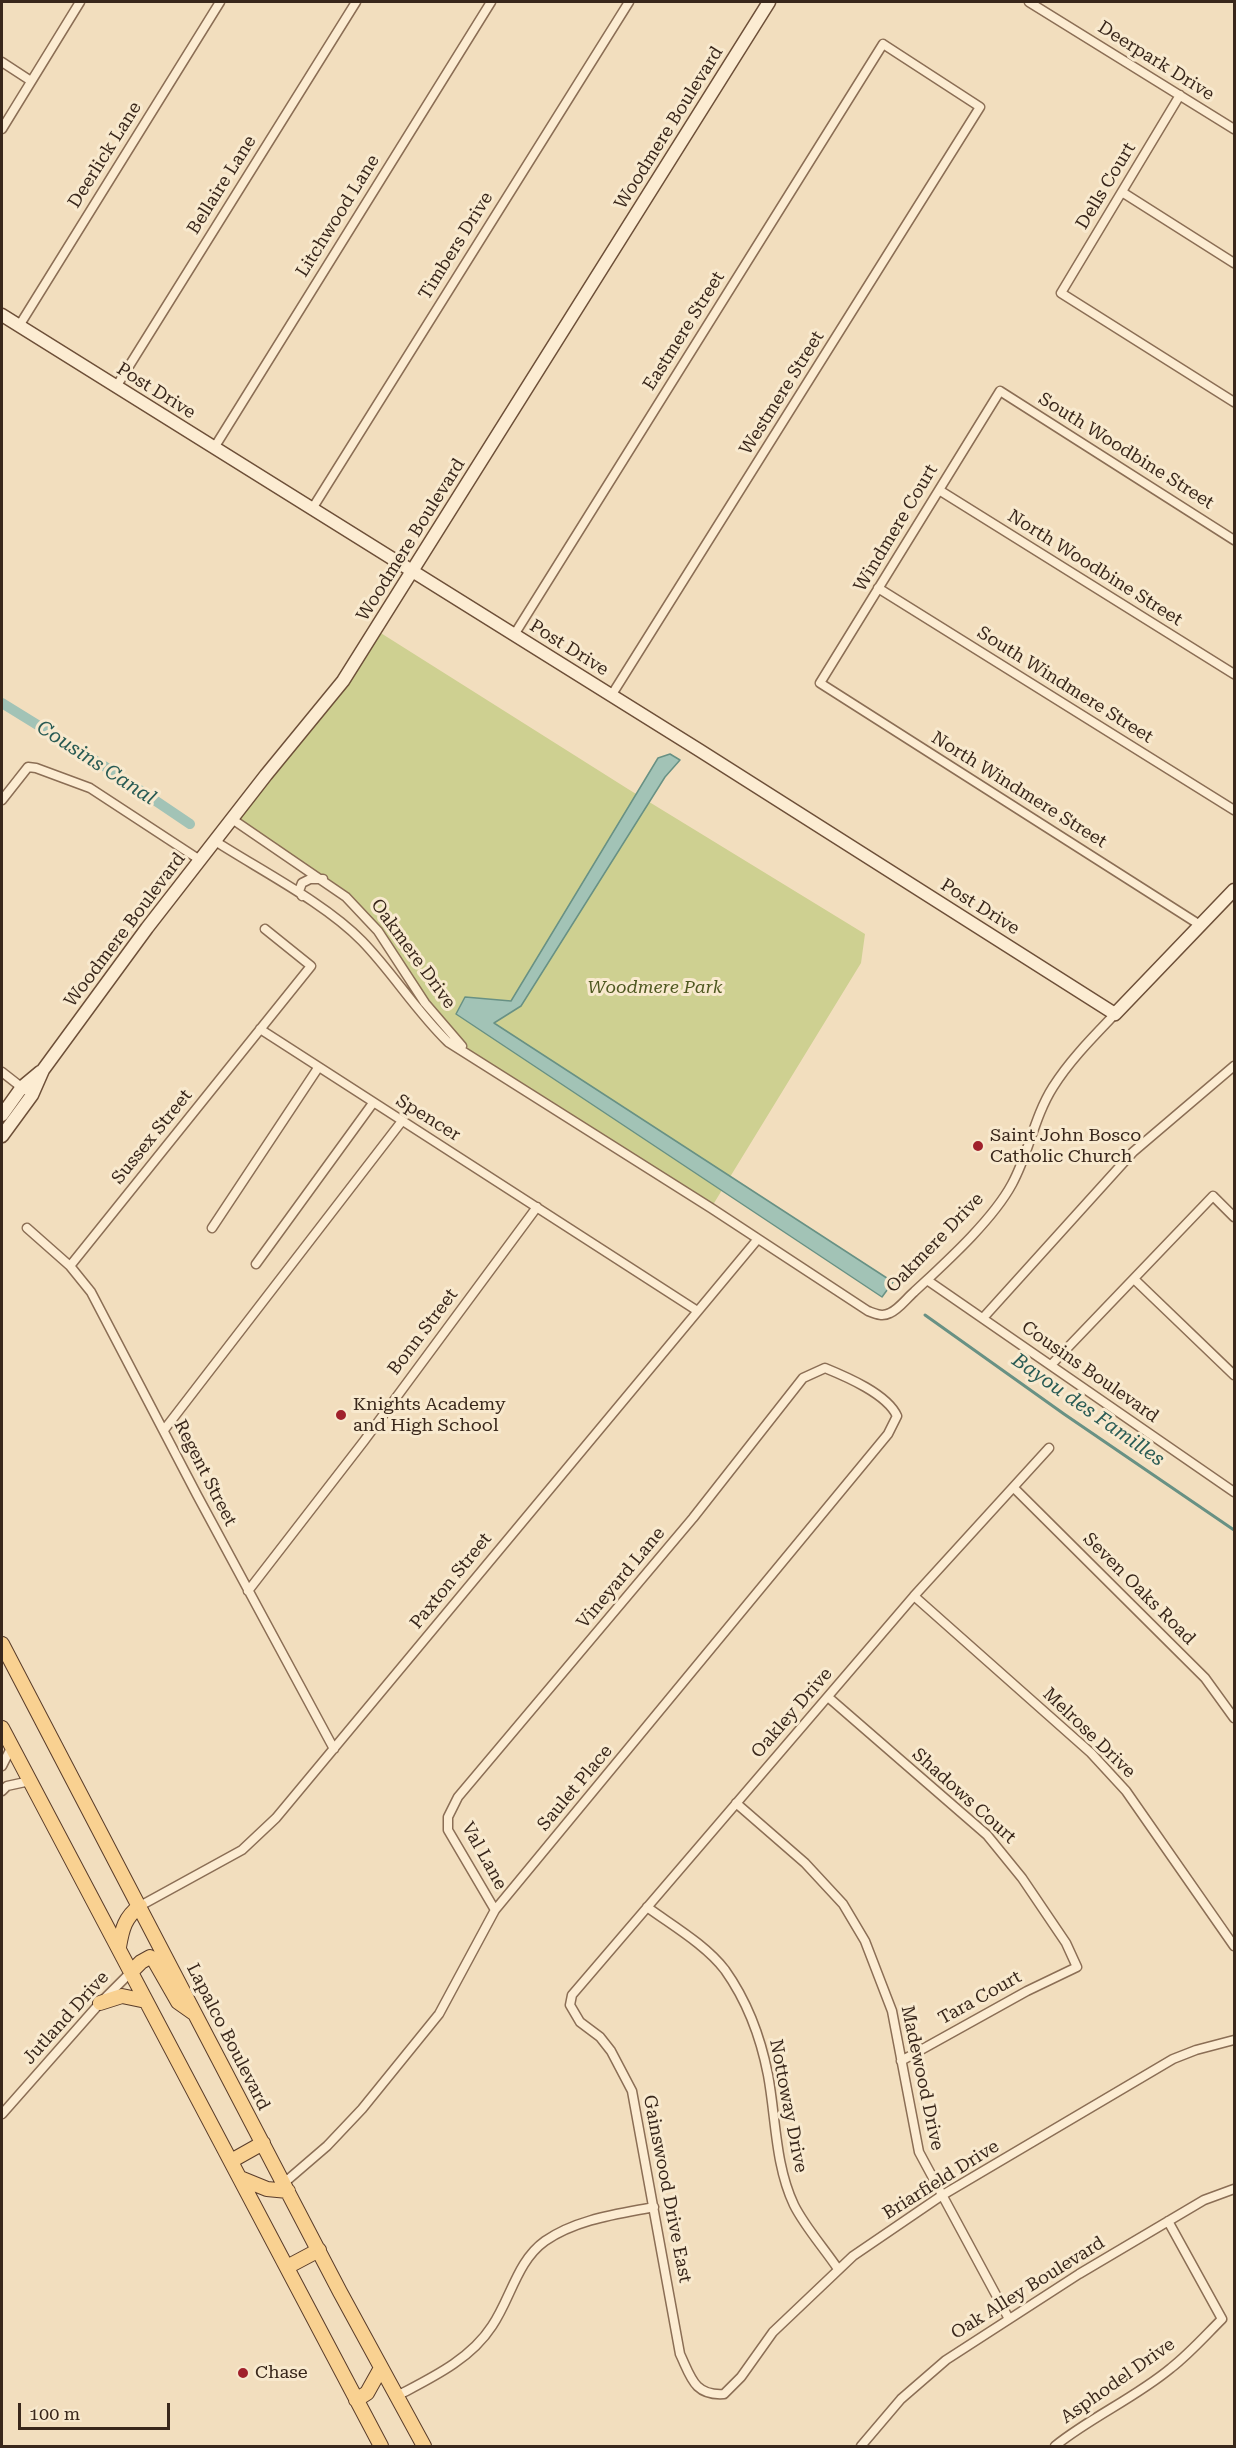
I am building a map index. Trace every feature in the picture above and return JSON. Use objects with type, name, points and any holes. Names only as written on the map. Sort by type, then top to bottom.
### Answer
[{"type":"main road","name":"Lapalco Boulevard","points":[[2,1644],[6,1656],[424,2446]]},
{"type":"main road","points":[[2,1728],[381,2446]]},
{"type":"main road","points":[[118,1947],[129,1914],[140,1906]]},
{"type":"main road","points":[[131,1972],[150,1957],[154,1960],[178,2002],[197,2015]]},
{"type":"main road","points":[[100,2003],[123,1996],[146,2001]]},
{"type":"main road","points":[[231,2161],[263,2143]]},
{"type":"main road","points":[[240,2178],[267,2188],[286,2187]]},
{"type":"main road","points":[[286,2266],[319,2250]]},
{"type":"main road","points":[[356,2400],[367,2393],[381,2368]]},
{"type":"street","points":[[2,129],[80,2]]},
{"type":"street","name":"Deerlick Lane","points":[[19,326],[219,2]]},
{"type":"street","name":"Bellaire Lane","points":[[116,387],[356,2]]},
{"type":"street","name":"Litchwood Lane","points":[[214,448],[491,2]]},
{"type":"street","name":"Timbers Drive","points":[[312,509],[628,2]]},
{"type":"street","name":"Woodmere Boulevard","points":[[2,1136],[32,1095],[43,1070],[147,928],[343,681],[766,2]]},
{"type":"street","name":"Deerpark Drive","points":[[1029,2],[1041,5],[1234,129]]},
{"type":"street","name":"Eastmere Street","points":[[514,635],[883,44],[980,107]]},
{"type":"street","points":[[2,62],[31,81]]},
{"type":"street","name":"Dells Court","points":[[1180,95],[1061,293],[1234,402]]},
{"type":"street","name":"Westmere Street","points":[[611,696],[980,107]]},
{"type":"street","points":[[1122,192],[1234,263]]},
{"type":"street","name":"Post Drive","points":[[2,315],[699,750],[1115,1014]]},
{"type":"street","name":"Windmere Court","points":[[820,683],[1000,391]]},
{"type":"street","name":"South Woodbine Street","points":[[1000,391],[1234,540]]},
{"type":"street","name":"North Woodbine Street","points":[[939,490],[1234,674]]},
{"type":"street","name":"South Windmere Street","points":[[878,588],[1234,810]]},
{"type":"street","name":"North Windmere Street","points":[[820,683],[1200,925]]},
{"type":"street","points":[[2,800],[28,767],[36,768],[90,788],[200,861]]},
{"type":"street","name":"Oakmere Drive","points":[[232,819],[323,879],[363,913],[394,954],[425,1003],[470,1055]]},
{"type":"street","name":"Oakmere Drive","points":[[215,841],[345,926],[361,941],[448,1042],[877,1315],[892,1312],[968,1238],[1011,1186],[1019,1170],[1033,1127],[1054,1085],[1072,1059],[1234,890]]},
{"type":"street","points":[[302,896],[299,891],[302,883],[310,879],[323,879]]},
{"type":"street","points":[[260,1029],[311,966],[265,929]]},
{"type":"street","name":"Spencer","points":[[260,1029],[696,1310]]},
{"type":"street","name":"Sussex Street","points":[[70,1266],[260,1029]]},
{"type":"street","points":[[983,1318],[1133,1152],[1234,1066]]},
{"type":"street","points":[[212,1228],[318,1068]]},
{"type":"street","name":"Woodmere Boulevard","points":[[2,1115],[22,1087],[43,1070]]},
{"type":"street","points":[[2,1072],[32,1095]]},
{"type":"street","points":[[256,1264],[373,1103]]},
{"type":"street","points":[[164,1430],[402,1120]]},
{"type":"street","points":[[1051,1365],[1213,1196],[1234,1217]]},
{"type":"street","name":"Bonn Street","points":[[248,1591],[364,1440],[537,1207]]},
{"type":"street","name":"Regent Street","points":[[27,1228],[70,1266],[91,1292],[334,1749]]},
{"type":"street","name":"Paxton Street","points":[[140,1906],[242,1850],[276,1818],[696,1310],[757,1240]]},
{"type":"street","points":[[1134,1279],[1234,1375]]},
{"type":"street","name":"Cousins Boulevard","points":[[927,1280],[1234,1492]]},
{"type":"street","name":"Saulet Place","points":[[286,2187],[362,2109],[439,2014],[495,1910],[888,1434],[897,1416],[893,1408],[853,1379],[825,1368]]},
{"type":"street","name":"Vineyard Lane","points":[[448,1817],[458,1797],[693,1518],[803,1378],[825,1368]]},
{"type":"street","name":"Oakley Drive","points":[[570,2005],[572,1995],[914,1596],[1049,1448]]},
{"type":"street","name":"Seven Oaks Road","points":[[1014,1488],[1205,1678],[1234,1718]]},
{"type":"street","name":"Melrose Drive","points":[[914,1596],[1091,1753],[1126,1791],[1234,1946]]},
{"type":"street","name":"Shadows Court","points":[[828,1697],[987,1835],[1022,1878],[1066,1943],[1077,1967]]},
{"type":"street","points":[[2,1766],[12,1746]]},
{"type":"street","points":[[2,1791],[7,1786],[30,1781]]},
{"type":"street","name":"Madewood Drive","points":[[736,1803],[806,1863],[843,1904],[865,1941],[892,2011],[919,2152],[1009,2319]]},
{"type":"street","name":"Val Lane","points":[[448,1817],[448,1830],[495,1910]]},
{"type":"street","name":"Nottoway Drive","points":[[647,1907],[704,1950],[724,1969],[737,1990],[760,2041],[768,2077],[775,2133],[794,2205],[838,2269]]},
{"type":"street","name":"Tara Court","points":[[901,2061],[1027,1991],[1077,1967]]},
{"type":"street","name":"Jutland Drive","points":[[2,2114],[100,2003],[131,1972]]},
{"type":"street","name":"Gainswood Drive East","points":[[570,2005],[580,2022],[600,2037],[611,2051],[632,2091],[680,2354],[693,2383],[703,2392]]},
{"type":"street","name":"Briarfield Drive","points":[[703,2392],[723,2394],[741,2377],[773,2332],[838,2269],[853,2256],[941,2196],[1173,2059],[1234,2040]]},
{"type":"street","name":"Oak Alley Boulevard","points":[[861,2446],[901,2399],[924,2376],[946,2360],[1079,2274],[1204,2200],[1234,2189]]},
{"type":"street","points":[[397,2396],[457,2362],[475,2346],[491,2328],[524,2263],[545,2241],[566,2229],[597,2218],[654,2207]]},
{"type":"street","name":"Asphodel Drive","points":[[1055,2446],[1072,2433],[1112,2410],[1171,2368],[1222,2319],[1168,2222]]},
{"type":"green space","name":"Woodmere Park","points":[[376,630],[628,789],[865,934],[861,963],[711,1208],[470,1055],[452,1036],[363,913],[232,819]]},
{"type":"shaded area","points":[[670,754],[680,760],[665,777],[521,1006],[494,1023],[893,1282],[882,1297],[456,1014],[465,997],[511,1001],[658,758]]},
{"type":"waterway","name":"Cousins Canal","points":[[2,703],[104,766],[190,824]]},
{"type":"waterway","name":"Bayou des Familles","points":[[925,1315],[1064,1414],[1234,1530]]},
{"type":"place","name":"Saint John Bosco Catholic Church","points":[[978,1146]]},
{"type":"place","name":"Knights Academy and High School","points":[[341,1415]]},
{"type":"place","name":"Chase","points":[[243,2373]]}]
